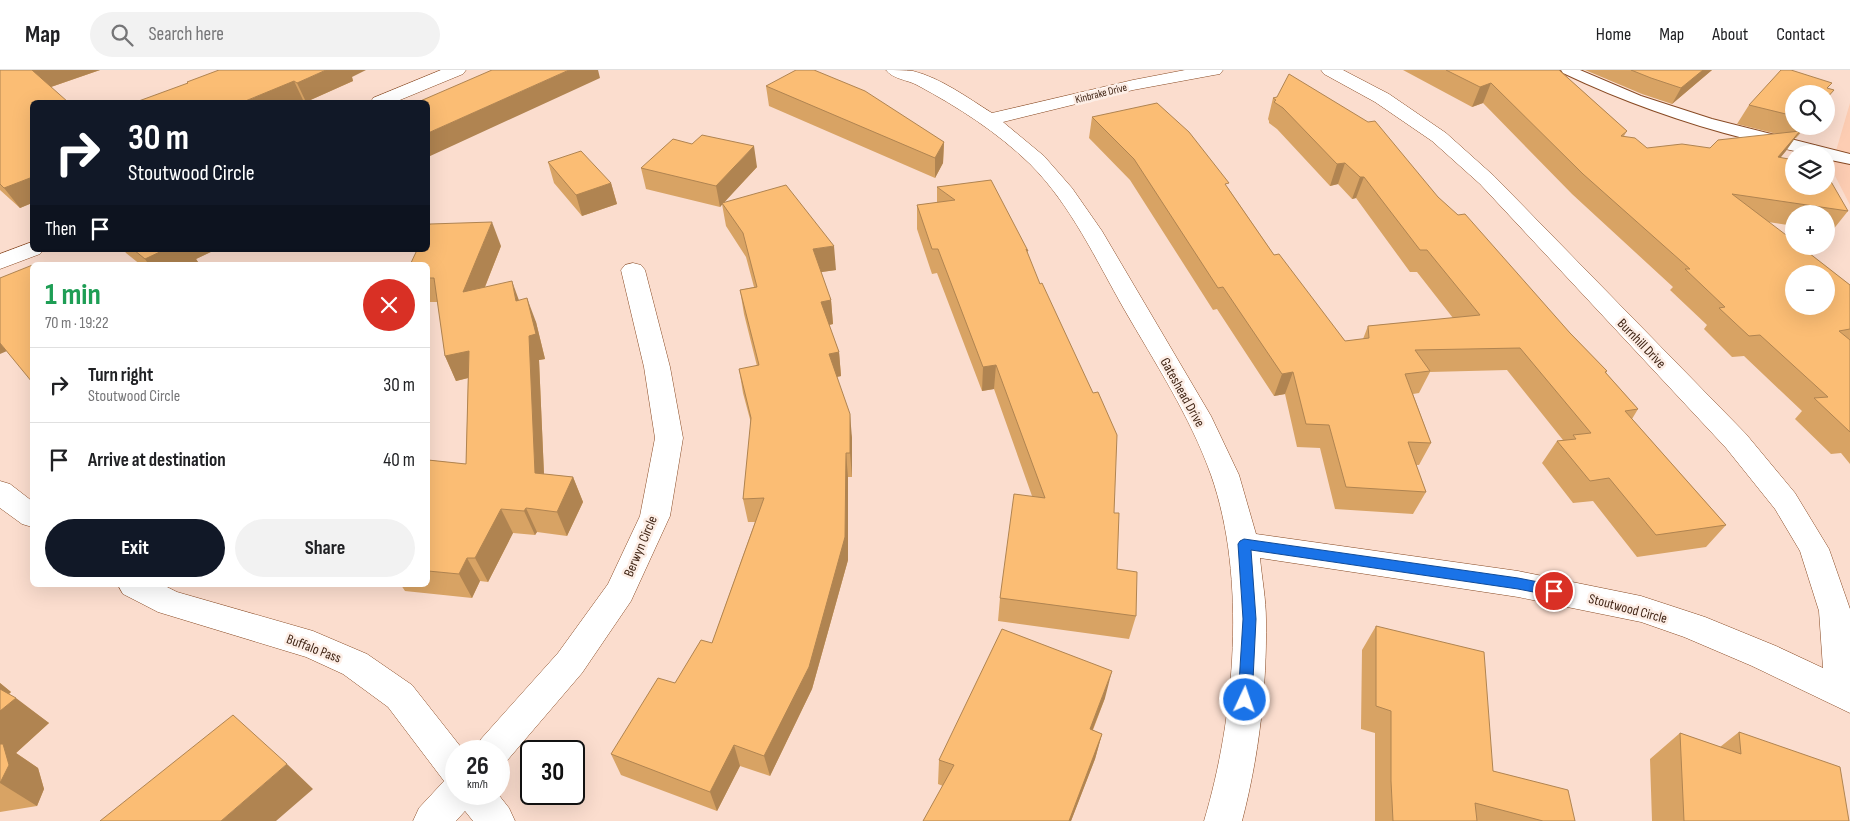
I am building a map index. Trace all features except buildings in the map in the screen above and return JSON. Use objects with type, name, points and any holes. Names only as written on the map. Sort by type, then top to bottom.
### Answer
[{"type":"street","points":[[385,100],[457,70]]},
{"type":"street","name":"Gateshead Drive","points":[[895,70],[935,87],[989,120],[1037,160],[1065,192],[1091,232],[1198,416],[1225,475],[1244,544],[1250,619],[1245,700],[1235,779],[1223,821]]},
{"type":"street","name":"Kinbrake Drive","points":[[989,120],[1133,85],[1214,70]]},
{"type":"street","name":"Burnhill Drive","points":[[1330,70],[1382,98],[1439,137],[1488,180],[1736,441],[1785,500],[1814,549],[1834,611],[1845,696]]},
{"type":"street","points":[[0,262],[30,250]]},
{"type":"street","name":"Berwyn Circle","points":[[503,740],[570,663],[620,592],[655,516],[669,438],[658,367],[633,270]]},
{"type":"street","points":[[0,492],[30,514]]},
{"type":"street","name":"Stoutwood Circle","points":[[1244,544],[1518,584],[1641,609],[1694,627],[1764,656],[1845,696]]},
{"type":"street","name":"Buffalo Pass","points":[[138,587],[169,603],[313,645],[355,664],[400,696],[445,755]]},
{"type":"street","points":[[432,821],[446,805]]},
{"type":"street","points":[[484,805],[496,821]]},
{"type":"lane","points":[[1568,70],[1637,99],[1753,137],[1850,159]]},
{"type":"shaded area","points":[[1850,103],[1850,205],[1835,176],[1835,154]]},
{"type":"route","points":[[1245,700],[1250,619],[1244,544],[1518,584],[1554,591]]}]
